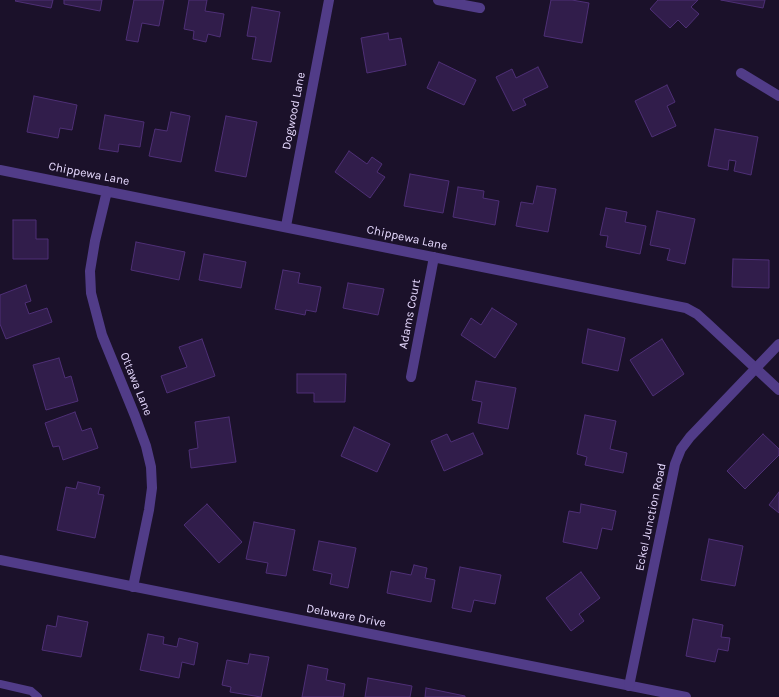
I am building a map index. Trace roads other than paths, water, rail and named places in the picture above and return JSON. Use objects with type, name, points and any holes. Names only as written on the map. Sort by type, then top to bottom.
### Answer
[{"type":"street","name":"Dogwood Lane","points":[[286,226],[329,0]]},
{"type":"street","points":[[438,0],[480,8]]},
{"type":"street","points":[[741,73],[779,96]]},
{"type":"street","name":"Chippewa Lane","points":[[0,170],[286,226],[686,308],[697,314],[779,390]]},
{"type":"street","name":"Ottawa Lane","points":[[107,191],[95,241],[90,271],[90,293],[102,335],[135,416],[146,446],[151,467],[152,488],[149,510],[133,587]]},
{"type":"street","name":"Adams Court","points":[[411,377],[434,257]]},
{"type":"street","name":"Eckel Junction Road","points":[[629,686],[675,464],[681,449],[690,437],[779,344]]},
{"type":"street","name":"Delaware Drive","points":[[0,560],[686,697]]},
{"type":"lane","points":[[0,684],[31,691],[38,697]]}]
